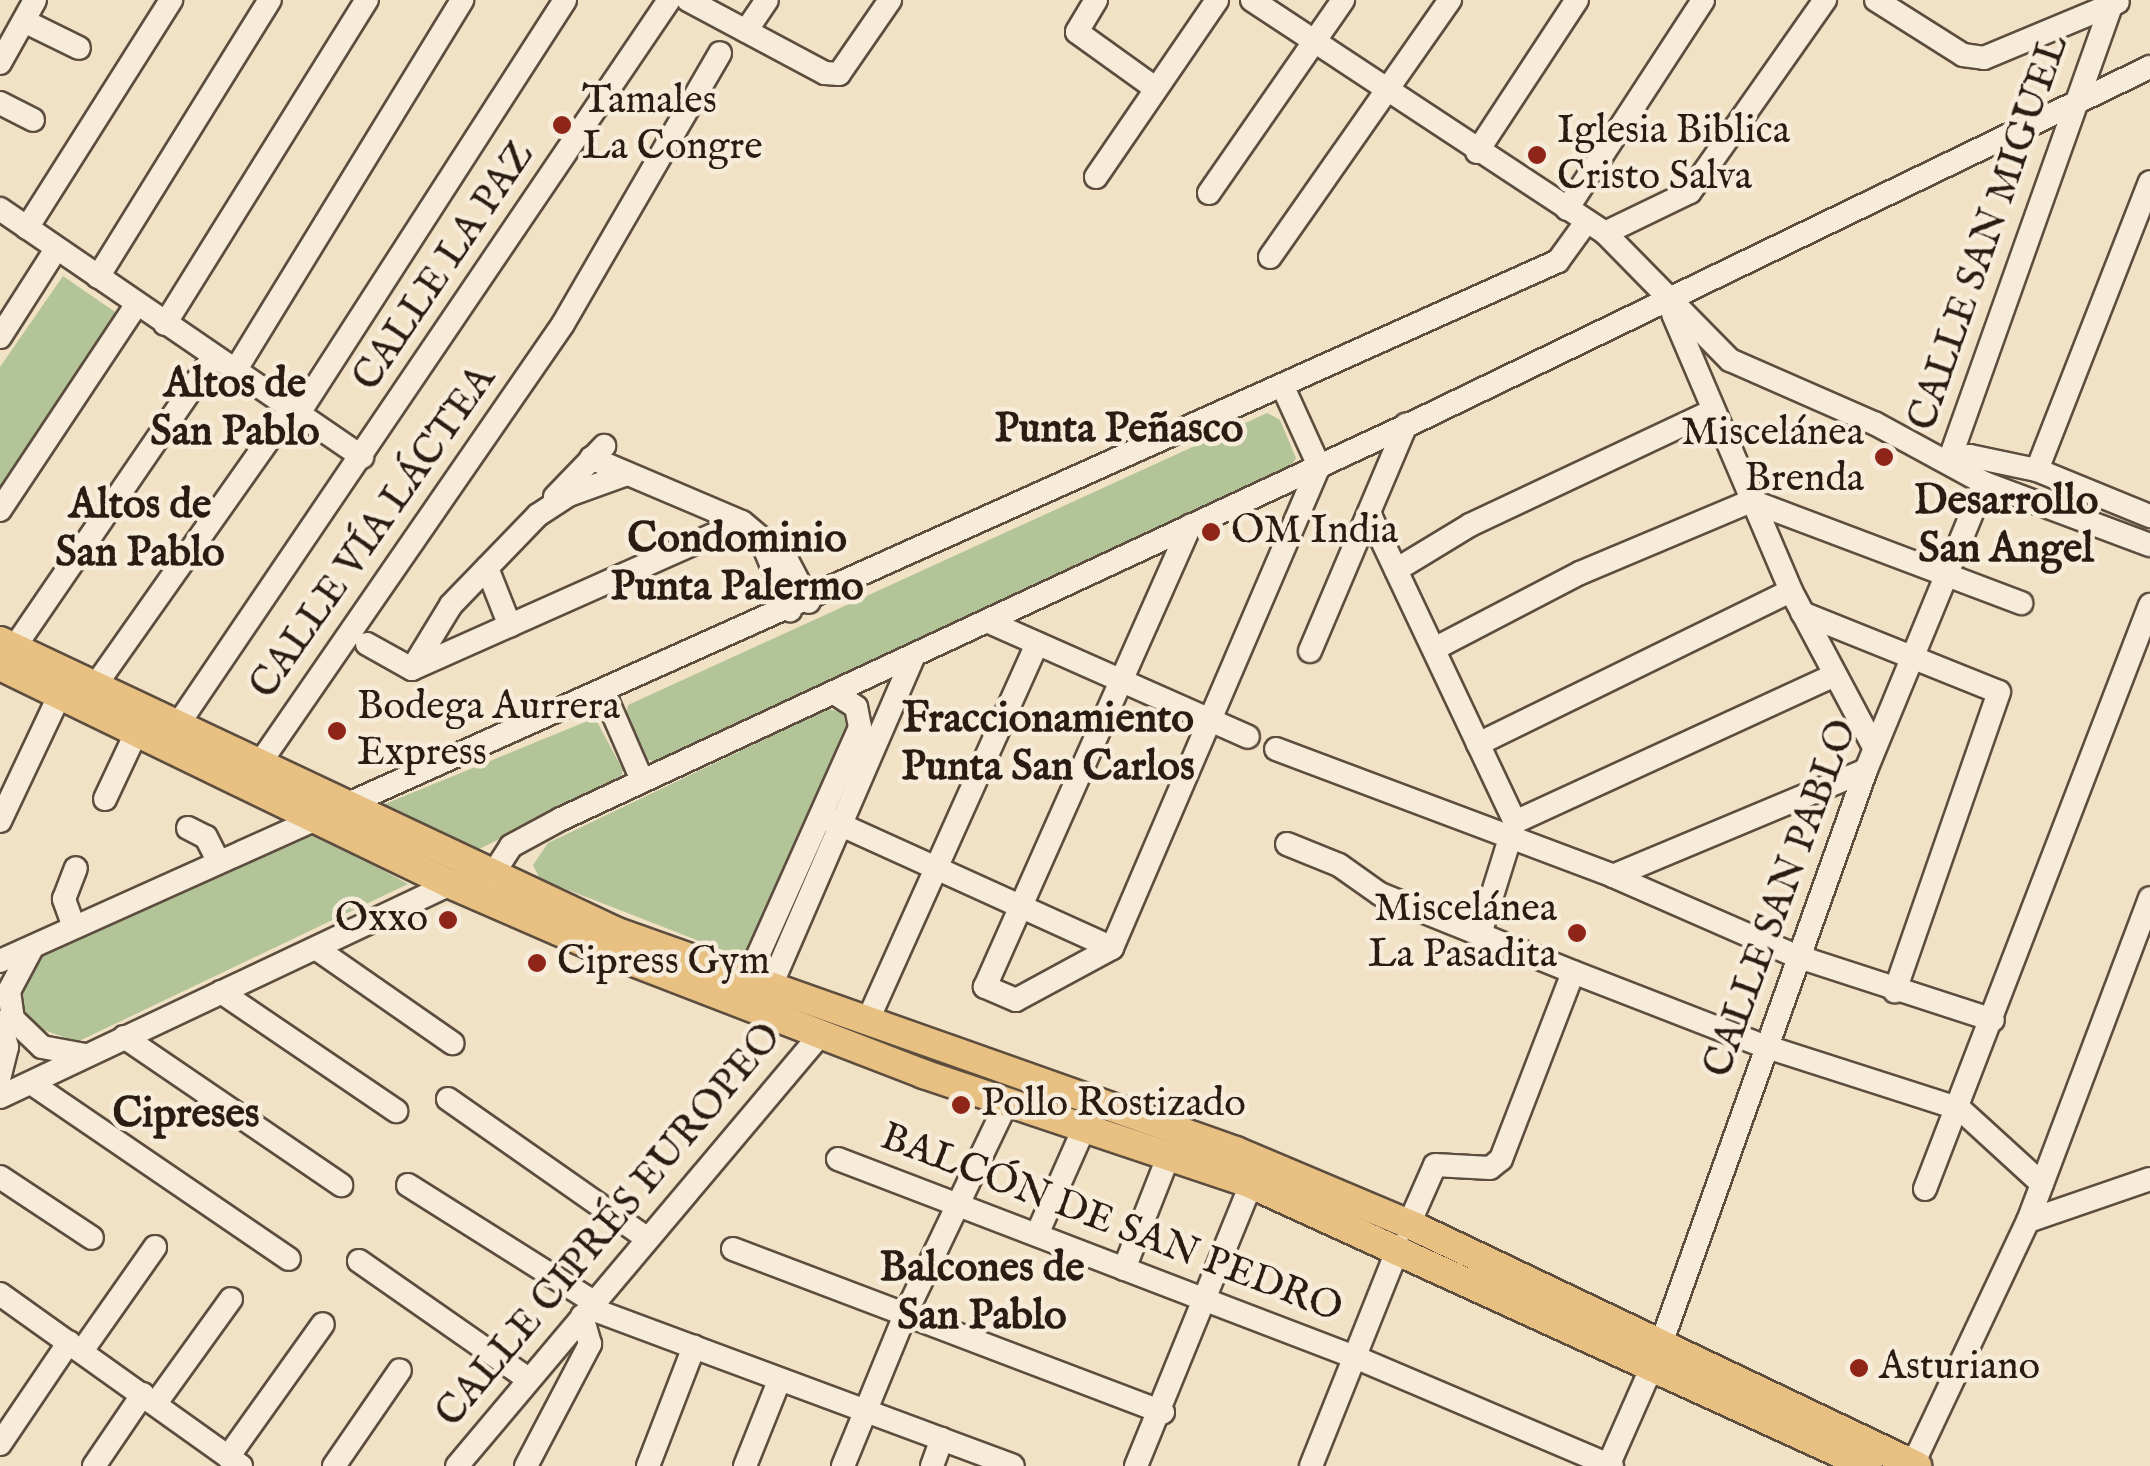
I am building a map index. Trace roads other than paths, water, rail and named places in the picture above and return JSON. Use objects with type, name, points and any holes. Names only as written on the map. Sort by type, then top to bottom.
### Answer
[{"type":"main road","points":[[5,652],[178,723],[252,774]]},
{"type":"main road","points":[[5,652],[60,694],[137,730],[493,874],[617,932],[866,1022],[1404,1235],[1657,1354],[1915,1465]]},
{"type":"main road","points":[[334,811],[450,884],[820,1035],[1085,1126],[1130,1128],[1168,1154],[1404,1235]]},
{"type":"main road","points":[[1657,1354],[1868,1466]]},
{"type":"street","points":[[27,228],[170,0]]},
{"type":"street","points":[[98,277],[270,0]]},
{"type":"street","points":[[166,324],[367,0]]},
{"type":"street","points":[[235,372],[462,0]]},
{"type":"street","points":[[95,686],[295,410],[565,0]]},
{"type":"street","name":"CALLE LA PAZ","points":[[178,723],[669,0]]},
{"type":"street","points":[[688,0],[839,74],[890,0]]},
{"type":"street","points":[[746,31],[767,0]]},
{"type":"street","points":[[1096,0],[1076,28],[1155,88]]},
{"type":"street","points":[[1096,177],[1217,0]]},
{"type":"street","points":[[1252,0],[1313,44],[1586,221],[1730,360],[1949,460],[1984,483],[2150,545]]},
{"type":"street","points":[[1209,193],[1343,0]]},
{"type":"street","points":[[1270,257],[1450,0]]},
{"type":"street","points":[[1477,152],[1577,0]]},
{"type":"street","points":[[0,961],[799,606],[1558,261],[1586,221],[1703,0]]},
{"type":"street","points":[[1586,221],[1690,192],[1825,0]]},
{"type":"street","points":[[1876,0],[1963,56],[1984,58],[2116,3]]},
{"type":"street","name":"CALLE SAN MIGUEL","points":[[1949,460],[2075,100],[2116,3]]},
{"type":"street","points":[[0,64],[29,10],[79,48]]},
{"type":"street","name":"CALLE VÍA LÁCTEA","points":[[252,774],[563,324],[720,53]]},
{"type":"street","points":[[493,874],[512,846],[642,780],[1406,425],[2150,67]]},
{"type":"street","points":[[0,103],[33,120]]},
{"type":"street","points":[[2037,470],[2150,182]]},
{"type":"street","points":[[0,209],[362,457]]},
{"type":"street","points":[[0,337],[56,249]]},
{"type":"street","points":[[1668,301],[1791,591],[1874,747]]},
{"type":"street","points":[[0,510],[138,304]]},
{"type":"street","points":[[5,652],[213,357]]},
{"type":"street","points":[[1190,526],[984,987],[1016,1000],[1112,948],[1319,466],[1283,386]]},
{"type":"street","points":[[1396,570],[1470,525],[1712,411]]},
{"type":"street","points":[[1310,651],[1406,425]]},
{"type":"street","points":[[412,669],[452,605],[598,452],[627,474],[750,528],[799,606]]},
{"type":"street","name":"CALLE SAN MIGUEL","points":[[1949,460],[1970,456],[2037,470],[2150,516]]},
{"type":"street","points":[[538,516],[568,495],[627,474]]},
{"type":"street","name":"CALLE SAN PABLO","points":[[1610,1466],[1736,1147],[1764,1046],[1874,747],[1984,483]]},
{"type":"street","points":[[1434,649],[1580,573],[1751,501],[2021,602]]},
{"type":"street","points":[[1369,513],[1515,830],[1481,931]]},
{"type":"street","points":[[412,669],[750,528]]},
{"type":"street","points":[[487,568],[510,626]]},
{"type":"street","points":[[1478,744],[1791,591]]},
{"type":"street","points":[[1926,1189],[1960,1109],[2150,605]]},
{"type":"street","points":[[1802,613],[1914,654],[1999,692],[1895,991]]},
{"type":"street","points":[[989,622],[1248,737]]},
{"type":"street","points":[[866,1022],[1037,643]]},
{"type":"street","points":[[367,644],[412,669]]},
{"type":"street","points":[[758,984],[842,825],[914,656]]},
{"type":"street","points":[[1515,830],[1835,674]]},
{"type":"street","points":[[758,984],[820,816],[860,727],[856,707],[833,692]]},
{"type":"street","points":[[604,693],[642,780]]},
{"type":"street","points":[[0,821],[60,694]]},
{"type":"street","points":[[105,799],[137,730]]},
{"type":"street","points":[[1276,749],[1515,830],[1796,956],[1993,1020]]},
{"type":"street","points":[[1613,876],[1866,770]]},
{"type":"street","points":[[820,816],[1112,948]]},
{"type":"street","points":[[188,828],[206,836],[219,862]]},
{"type":"street","points":[[1287,844],[1338,864],[1380,894],[1481,931],[1573,972],[1764,1046],[1960,1109],[2042,1184]]},
{"type":"street","points":[[74,927],[64,899],[76,868]]},
{"type":"street","points":[[0,1097],[450,884]]},
{"type":"street","points":[[1915,1465],[2028,1221],[2150,898]]},
{"type":"street","points":[[34,946],[12,981],[13,1019],[42,1047],[86,1056]]},
{"type":"street","points":[[317,949],[452,1043]]},
{"type":"street","points":[[1311,1466],[1435,1164],[1490,1168],[1501,1159],[1573,972]]},
{"type":"street","points":[[221,992],[396,1111]]},
{"type":"street","points":[[0,1022],[7,1048],[0,1076]]},
{"type":"street","name":"CALLE CIPRÉS EUROPEO","points":[[457,1466],[820,1035]]},
{"type":"street","points":[[124,1037],[341,1185]]},
{"type":"street","points":[[31,1083],[289,1259]]},
{"type":"street","points":[[448,1099],[648,1238]]},
{"type":"street","points":[[843,1466],[905,1315],[962,1205],[1007,1102]]},
{"type":"street","points":[[1038,1232],[1085,1126]]},
{"type":"street","points":[[1124,1269],[1168,1154]]},
{"type":"street","name":"BALCÓN DE SAN PEDRO","points":[[838,1158],[1357,1358],[1610,1466]]},
{"type":"street","points":[[0,1176],[92,1238]]},
{"type":"street","points":[[2028,1221],[2149,1176]]},
{"type":"street","points":[[1136,1466],[1162,1412],[1251,1184]]},
{"type":"street","points":[[408,1186],[589,1308],[1014,1466]]},
{"type":"street","points":[[0,1444],[155,1247]]},
{"type":"street","points":[[733,1249],[1162,1412]]},
{"type":"street","points":[[359,1261],[528,1379]]},
{"type":"street","points":[[0,1294],[150,1398],[222,1459],[323,1324]]},
{"type":"street","points":[[94,1466],[232,1299]]},
{"type":"street","points":[[526,1466],[590,1344],[589,1308]]},
{"type":"street","points":[[648,1466],[694,1347]]},
{"type":"street","points":[[334,1466],[400,1370]]},
{"type":"street","points":[[745,1466],[779,1381]]},
{"type":"street","points":[[932,1466],[942,1439]]},
{"type":"place","name":"Tamales La Congre","points":[[562,125]]},
{"type":"place","name":"Iglesia Biblica Cristo Salva","points":[[1537,155]]},
{"type":"place","name":"Miscelánea Brenda","points":[[1884,457]]},
{"type":"place","name":"OM India","points":[[1211,532]]},
{"type":"place","name":"Bodega Aurrera Express","points":[[337,731]]},
{"type":"place","name":"Oxxo","points":[[448,920]]},
{"type":"place","name":"Miscelánea La Pasadita","points":[[1577,933]]},
{"type":"place","name":"Cipress Gym","points":[[537,963]]},
{"type":"place","name":"Pollo Rostizado","points":[[961,1105]]},
{"type":"place","name":"Asturiano","points":[[1859,1368]]},
{"type":"district","name":"Altos de San Pablo","points":[[235,409]]},
{"type":"district","name":"Punta Peñasco","points":[[1119,430]]},
{"type":"district","name":"Desarrollo San Angel","points":[[2006,526]]},
{"type":"district","name":"Altos de San Pablo","points":[[140,530]]},
{"type":"district","name":"Condominio Punta Palermo","points":[[737,564]]},
{"type":"district","name":"Fraccionamiento Punta San Carlos","points":[[1048,744]]},
{"type":"district","name":"Cipreses","points":[[186,1115]]},
{"type":"district","name":"Balcones de San Pablo","points":[[982,1293]]}]
